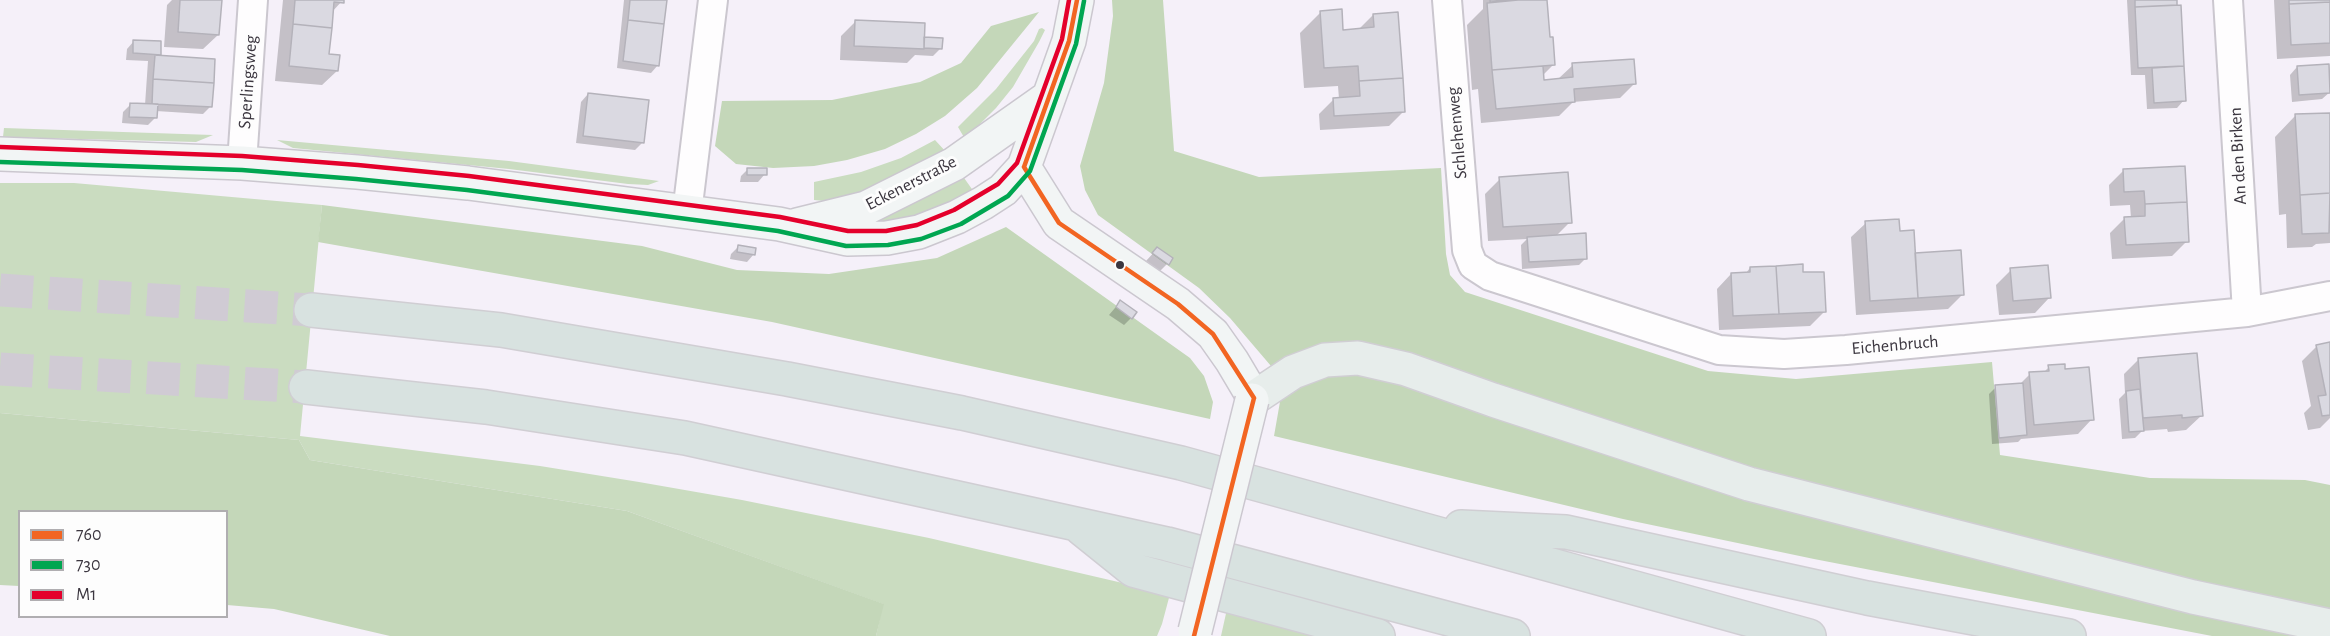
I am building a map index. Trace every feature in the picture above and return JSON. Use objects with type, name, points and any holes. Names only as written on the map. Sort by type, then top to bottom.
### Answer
[{"type":"highway","points":[[311,310],[501,330],[799,381],[962,413],[1181,463],[1809,636]]},
{"type":"highway","points":[[306,387],[486,407],[685,438],[1179,547],[1513,636]]},
{"type":"highway","points":[[1401,524],[1566,532],[1867,598],[2069,636]]},
{"type":"highway","points":[[1078,525],[1133,570],[1378,636]]},
{"type":"main road","points":[[1253,399],[1293,372],[1325,360],[1358,358],[1397,366],[1749,484],[2193,597],[2330,626]]},
{"type":"street","name":"Sperlingsweg","points":[[242,164],[253,0]]},
{"type":"street","points":[[687,213],[713,0]]},
{"type":"street","points":[[1077,0],[1069,41],[1024,167],[1059,223],[1178,304],[1213,334],[1232,361],[1253,399],[1194,633]]},
{"type":"street","name":"Schlehenweg","points":[[1447,0],[1467,250],[1473,266]]},
{"type":"street","name":"An den Birken","points":[[2228,0],[2247,312]]},
{"type":"street","name":"Eckenerstraße","points":[[792,226],[866,208],[954,164],[1049,96]]},
{"type":"street","name":"Eckenerstraße","points":[[0,154],[242,164],[468,183],[792,226],[847,239],[887,238],[919,232],[957,217],[1003,189],[1024,167]]},
{"type":"street","name":"Eichenbruch","points":[[1473,266],[1490,276],[1719,350],[1784,354],[2247,312],[2330,296]]},
{"type":"green space","points":[[1112,0],[1163,0],[1174,151],[1259,177],[1441,168],[1446,254],[1450,275],[1465,292],[1708,371],[1796,379],[1992,362],[2000,455],[2150,478],[2305,480],[2330,485],[2330,636],[2212,636],[1814,559],[1623,519],[1274,436],[1281,396],[1271,366],[1230,318],[1199,288],[1098,215],[1085,190],[1080,166],[1104,83],[1113,16]]},
{"type":"green space","points":[[1039,12],[977,88],[945,116],[885,149],[847,160],[814,166],[773,168],[736,164],[715,146],[722,101],[832,100],[920,82],[961,63],[991,26]]},
{"type":"green space","points":[[1042,28],[1045,30],[1013,87],[965,139],[958,127],[996,89]]},
{"type":"green space","points":[[4,128],[213,135],[196,142],[3,137]]},
{"type":"green space","points":[[277,140],[509,161],[659,181],[648,185],[628,184],[509,169],[293,148]]},
{"type":"green space","points":[[935,140],[947,153],[865,192],[824,201],[814,200],[814,182],[861,172],[901,158]]},
{"type":"green space","points":[[962,175],[974,192],[927,214],[877,224],[871,219],[924,198]]},
{"type":"green space","points":[[0,183],[74,183],[322,205],[300,436],[540,466],[639,482],[742,500],[929,538],[1170,594],[1162,624],[1157,636],[876,636],[883,604],[627,511],[310,460],[299,440],[0,413]]},
{"type":"green space","points":[[322,205],[642,246],[737,270],[829,274],[937,258],[1006,227],[1190,358],[1204,376],[1213,402],[1210,419],[772,322],[318,242]]},
{"type":"green space","points":[[0,413],[299,440],[310,460],[627,511],[884,604],[876,636],[390,636],[274,609],[228,605],[228,510],[18,510],[18,586],[0,585]]},
{"type":"green space","points":[[1227,609],[1328,636],[1221,636]]},
{"type":"building","points":[[180,0],[222,0],[219,35],[178,32]]},
{"type":"building","points":[[295,0],[344,0],[344,3],[334,2],[332,28],[293,24]]},
{"type":"building","points":[[630,0],[667,0],[664,24],[628,20]]},
{"type":"building","points":[[1490,0],[1518,0],[1490,2]]},
{"type":"building","points":[[1547,0],[1555,65],[1492,70],[1487,3]]},
{"type":"building","points":[[2135,0],[2177,0],[2177,5],[2135,7]]},
{"type":"building","points":[[2289,0],[2330,0],[2330,2],[2289,4]]},
{"type":"building","points":[[2330,2],[2330,43],[2291,45],[2289,4]]},
{"type":"building","points":[[2181,5],[2184,66],[2138,68],[2135,7]]},
{"type":"building","points":[[1342,9],[1343,30],[1374,27],[1373,14],[1398,12],[1403,78],[1359,81],[1358,66],[1324,68],[1320,11]]},
{"type":"building","points":[[628,20],[664,24],[659,66],[623,61]]},
{"type":"building","points":[[855,20],[925,23],[924,49],[854,46]]},
{"type":"building","points":[[293,24],[332,28],[329,54],[340,55],[338,71],[289,66]]},
{"type":"building","points":[[924,37],[943,38],[942,49],[924,48]]},
{"type":"building","points":[[133,40],[161,41],[161,55],[133,53]]},
{"type":"building","points":[[155,55],[215,59],[214,83],[153,79]]},
{"type":"building","points":[[1634,59],[1636,84],[1574,89],[1575,102],[1496,109],[1492,70],[1543,66],[1544,80],[1573,77],[1572,63]]},
{"type":"building","points":[[2329,64],[2330,93],[2299,95],[2297,66]]},
{"type":"building","points":[[2184,66],[2186,101],[2154,103],[2152,68]]},
{"type":"building","points":[[1403,78],[1405,112],[1334,116],[1333,98],[1360,96],[1359,81]]},
{"type":"building","points":[[153,79],[214,83],[212,107],[152,104]]},
{"type":"building","points":[[588,93],[649,100],[644,143],[583,136]]},
{"type":"building","points":[[130,103],[158,104],[157,118],[129,117]]},
{"type":"building","points":[[2330,113],[2330,193],[2300,195],[2295,114]]},
{"type":"building","points":[[2185,166],[2187,202],[2145,204],[2144,191],[2124,192],[2123,169]]},
{"type":"building","points":[[747,168],[767,168],[767,175],[747,175]]},
{"type":"building","points":[[1568,172],[1572,223],[1503,227],[1499,177]]},
{"type":"building","points":[[2330,193],[2329,233],[2302,234],[2300,195]]},
{"type":"building","points":[[2187,202],[2189,242],[2126,245],[2124,217],[2145,216],[2145,204]]},
{"type":"building","points":[[1899,219],[1900,231],[1914,230],[1918,298],[1870,301],[1865,221]]},
{"type":"building","points":[[1586,233],[1587,259],[1529,262],[1527,237]]},
{"type":"building","points":[[738,245],[756,248],[755,255],[737,252]]},
{"type":"building","points":[[1157,247],[1173,258],[1169,265],[1152,253]]},
{"type":"building","points":[[1961,250],[1964,295],[1918,298],[1915,253]]},
{"type":"building","points":[[1803,264],[1803,272],[1824,272],[1826,312],[1779,314],[1776,266]]},
{"type":"building","points":[[2048,265],[2051,298],[2013,301],[2010,268]]},
{"type":"building","points":[[1776,266],[1779,314],[1733,316],[1731,273],[1750,272],[1750,267]]},
{"type":"building","points":[[1120,300],[1137,312],[1132,319],[1116,307]]},
{"type":"building","points":[[2330,342],[2330,415],[2322,416],[2318,396],[2326,395],[2316,345]]},
{"type":"building","points":[[2197,353],[2203,416],[2143,418],[2138,358]]},
{"type":"building","points":[[2065,364],[2065,369],[2089,367],[2094,420],[2034,425],[2029,372],[2049,371],[2048,365]]},
{"type":"building","points":[[2023,383],[2027,435],[1999,438],[1995,385]]},
{"type":"building","points":[[2140,389],[2144,431],[2129,432],[2126,391]]},
{"type":"tunnel","points":[[0,290],[311,310]]},
{"type":"tunnel","points":[[0,369],[306,387]]},
{"type":"transit line","name":"M1","points":[[0,147],[242,156],[358,165],[469,176],[780,217],[848,231],[886,231],[917,225],[954,210],[998,184],[1017,163],[1062,39],[1069,0]]},
{"type":"transit line","name":"760","points":[[1024,167],[1069,41],[1077,0]]},
{"type":"transit line","name":"730","points":[[0,162],[242,170],[356,179],[467,190],[778,231],[846,246],[888,245],[921,239],[961,224],[1008,196],[1030,171],[1076,44],[1084,1]]},
{"type":"transit line","name":"760","points":[[1024,167],[1059,223],[1178,304],[1213,334],[1254,398]]},
{"type":"transit line","name":"760","points":[[1194,636],[1254,398]]}]
